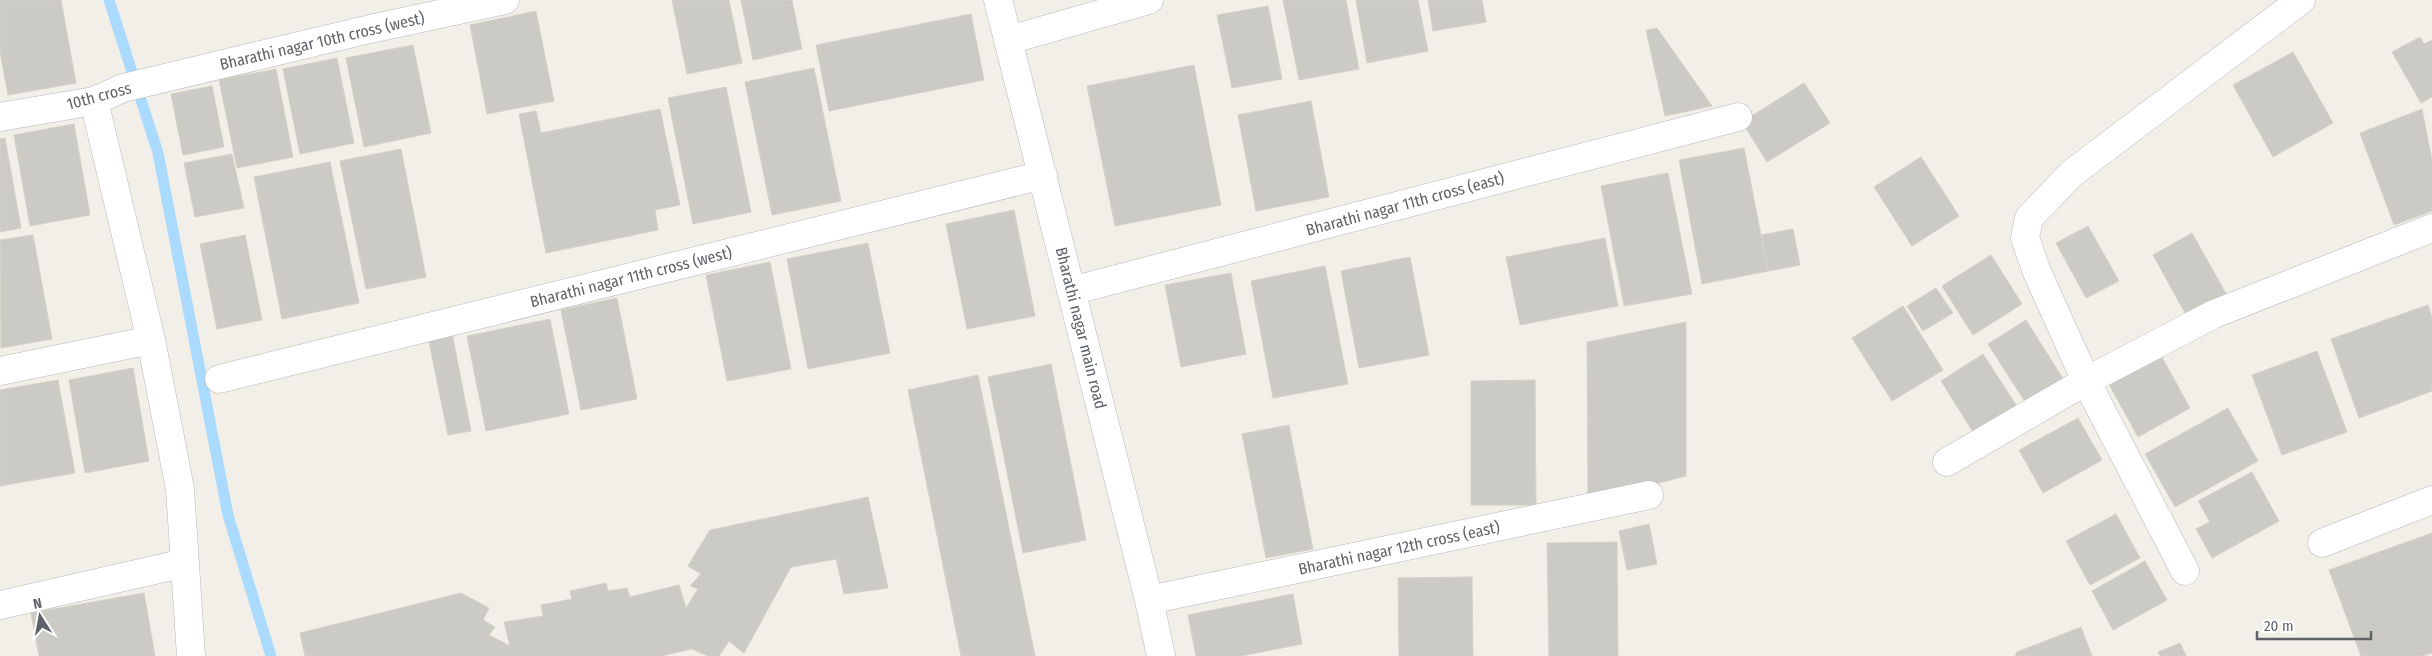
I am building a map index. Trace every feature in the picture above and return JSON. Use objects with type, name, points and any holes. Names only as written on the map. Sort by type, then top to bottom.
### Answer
[{"type":"street","name":"Bharathi nagar 10th cross (west)","points":[[168,78],[370,29],[505,0]]},
{"type":"street","name":"Bharathi nagar main road","points":[[998,0],[1149,600],[1161,656]]},
{"type":"street","points":[[1009,40],[1149,0]]},
{"type":"street","points":[[2185,571],[2086,381],[2037,272],[2025,238],[2029,218],[2071,174],[2301,0]]},
{"type":"street","name":"10th cross","points":[[0,117],[94,101],[124,88],[168,78]]},
{"type":"street","points":[[94,101],[151,340],[180,489],[191,656]]},
{"type":"street","name":"Bharathi nagar 11th cross (east)","points":[[1072,291],[1738,117]]},
{"type":"street","name":"Bharathi nagar 11th cross (west)","points":[[218,379],[1043,175]]},
{"type":"street","points":[[1947,462],[2086,381],[2214,314],[2432,228]]},
{"type":"street","points":[[0,371],[151,340]]},
{"type":"street","name":"Bharathi nagar 12th cross (east)","points":[[1149,600],[1649,495]]},
{"type":"street","points":[[2322,543],[2432,500]]},
{"type":"street","points":[[0,605],[185,564]]},
{"type":"building","points":[[0,0],[61,0],[76,83],[8,95],[0,52]]},
{"type":"building","points":[[672,0],[729,0],[742,63],[687,74]]},
{"type":"building","points":[[741,0],[792,0],[802,49],[753,60]]},
{"type":"building","points":[[1283,0],[1346,0],[1359,69],[1299,80]]},
{"type":"building","points":[[1356,0],[1418,0],[1428,51],[1367,63]]},
{"type":"building","points":[[1428,0],[1482,0],[1486,22],[1433,31]]},
{"type":"building","points":[[1268,6],[1282,79],[1232,88],[1217,15]]},
{"type":"building","points":[[536,11],[554,101],[487,114],[470,25]]},
{"type":"building","points":[[971,14],[984,80],[829,111],[816,45]]},
{"type":"building","points":[[1657,28],[1712,106],[1665,116],[1646,30]]},
{"type":"building","points":[[2420,37],[2424,44],[2432,40],[2432,97],[2421,103],[2392,52]]},
{"type":"building","points":[[413,45],[431,133],[364,147],[346,58]]},
{"type":"building","points":[[2293,52],[2333,123],[2273,157],[2233,85]]},
{"type":"building","points":[[337,58],[354,143],[300,154],[283,69]]},
{"type":"building","points":[[1194,65],[1221,205],[1115,226],[1087,86]]},
{"type":"building","points":[[814,68],[841,201],[772,215],[745,82]]},
{"type":"building","points":[[276,69],[293,157],[237,168],[219,80]]},
{"type":"building","points":[[1804,83],[1830,123],[1767,162],[1742,122]]},
{"type":"building","points":[[212,86],[224,147],[183,155],[171,94]]},
{"type":"building","points":[[726,87],[751,212],[693,224],[668,98]]},
{"type":"building","points":[[1311,101],[1329,197],[1256,211],[1238,115]]},
{"type":"building","points":[[660,109],[680,205],[655,210],[658,230],[546,253],[519,114],[536,111],[541,133]]},
{"type":"building","points":[[2422,109],[2432,160],[2432,211],[2394,225],[2360,133]]},
{"type":"building","points":[[74,124],[90,215],[30,226],[14,135]]},
{"type":"building","points":[[5,138],[21,228],[0,232],[0,139]]},
{"type":"building","points":[[1744,148],[1768,271],[1702,284],[1679,160]]},
{"type":"building","points":[[401,149],[426,277],[366,289],[340,161]]},
{"type":"building","points":[[232,154],[244,208],[195,217],[184,163]]},
{"type":"building","points":[[1921,157],[1959,216],[1912,246],[1874,187]]},
{"type":"building","points":[[330,162],[359,303],[282,319],[254,177]]},
{"type":"building","points":[[1668,173],[1692,294],[1624,306],[1601,186]]},
{"type":"building","points":[[1014,210],[1035,316],[967,329],[946,224]]},
{"type":"building","points":[[2088,226],[2119,281],[2086,298],[2056,243]]},
{"type":"building","points":[[1793,229],[1800,265],[1768,271],[1761,235]]},
{"type":"building","points":[[2192,233],[2229,299],[2189,320],[2153,255]]},
{"type":"building","points":[[33,235],[52,339],[1,348],[0,240]]},
{"type":"building","points":[[245,235],[262,320],[217,329],[200,244]]},
{"type":"building","points":[[1605,238],[1618,306],[1520,325],[1506,257]]},
{"type":"building","points":[[868,243],[890,353],[808,369],[787,259]]},
{"type":"building","points":[[1991,255],[2022,304],[1973,335],[1942,286]]},
{"type":"building","points":[[1410,257],[1429,355],[1359,368],[1341,271]]},
{"type":"building","points":[[770,262],[791,369],[727,381],[706,275]]},
{"type":"building","points":[[1325,266],[1348,384],[1273,398],[1251,281]]},
{"type":"building","points":[[1231,273],[1246,354],[1181,367],[1165,285]]},
{"type":"building","points":[[1936,288],[1953,313],[1923,331],[1907,306]]},
{"type":"building","points":[[617,298],[637,399],[581,410],[561,310]]},
{"type":"building","points":[[2428,305],[2432,317],[2432,391],[2359,418],[2331,339]]},
{"type":"building","points":[[1903,306],[1943,370],[1892,401],[1852,338]]},
{"type":"building","points":[[550,319],[569,414],[486,431],[467,336]]},
{"type":"building","points":[[2026,320],[2067,385],[2029,408],[1988,344]]},
{"type":"building","points":[[1686,322],[1686,476],[1588,501],[1587,342]]},
{"type":"building","points":[[452,333],[471,431],[448,435],[428,337]]},
{"type":"building","points":[[2158,350],[2190,408],[2138,437],[2106,379]]},
{"type":"building","points":[[2317,351],[2347,432],[2282,455],[2252,375]]},
{"type":"building","points":[[1983,354],[2018,408],[1975,435],[1941,381]]},
{"type":"building","points":[[1051,364],[1086,540],[1023,553],[988,377]]},
{"type":"building","points":[[133,368],[149,461],[85,473],[69,380]]},
{"type":"building","points":[[978,375],[1035,656],[961,656],[908,390]]},
{"type":"building","points":[[58,380],[75,473],[0,486],[0,390]]},
{"type":"building","points":[[1535,380],[1536,505],[1471,505],[1471,381]]},
{"type":"building","points":[[2228,408],[2258,461],[2175,507],[2145,454]]},
{"type":"building","points":[[2078,418],[2102,460],[2043,493],[2019,450]]},
{"type":"building","points":[[1289,425],[1313,549],[1266,558],[1242,434]]},
{"type":"building","points":[[2252,472],[2279,521],[2212,558],[2196,529],[2210,522],[2198,501]]},
{"type":"building","points":[[868,497],[888,588],[844,594],[836,559],[791,567],[744,653],[729,641],[719,656],[708,656],[692,649],[661,656],[305,656],[300,633],[461,593],[489,608],[483,620],[495,627],[489,635],[510,646],[504,622],[543,616],[541,605],[572,599],[570,591],[606,583],[608,591],[627,588],[630,597],[679,585],[686,608],[698,589],[690,586],[701,574],[688,566],[710,530]]},
{"type":"building","points":[[2116,514],[2140,558],[2090,585],[2066,541]]},
{"type":"building","points":[[1649,524],[1657,564],[1627,570],[1619,531]]},
{"type":"building","points":[[2432,533],[2432,653],[2422,656],[2361,656],[2329,570]]},
{"type":"building","points":[[1617,542],[1618,656],[1549,656],[1547,543]]},
{"type":"building","points":[[2145,561],[2167,600],[2113,630],[2092,591]]},
{"type":"building","points":[[1472,577],[1473,656],[1399,656],[1398,578]]},
{"type":"building","points":[[144,593],[155,656],[39,656],[31,613]]},
{"type":"building","points":[[1293,594],[1302,644],[1241,656],[1196,656],[1188,615]]},
{"type":"building","points":[[2081,627],[2092,656],[2015,656],[2017,652]]},
{"type":"building","points":[[2180,643],[2186,656],[2160,656],[2158,652]]},
{"type":"waterway","points":[[109,0],[158,153],[228,515],[271,656]]}]
